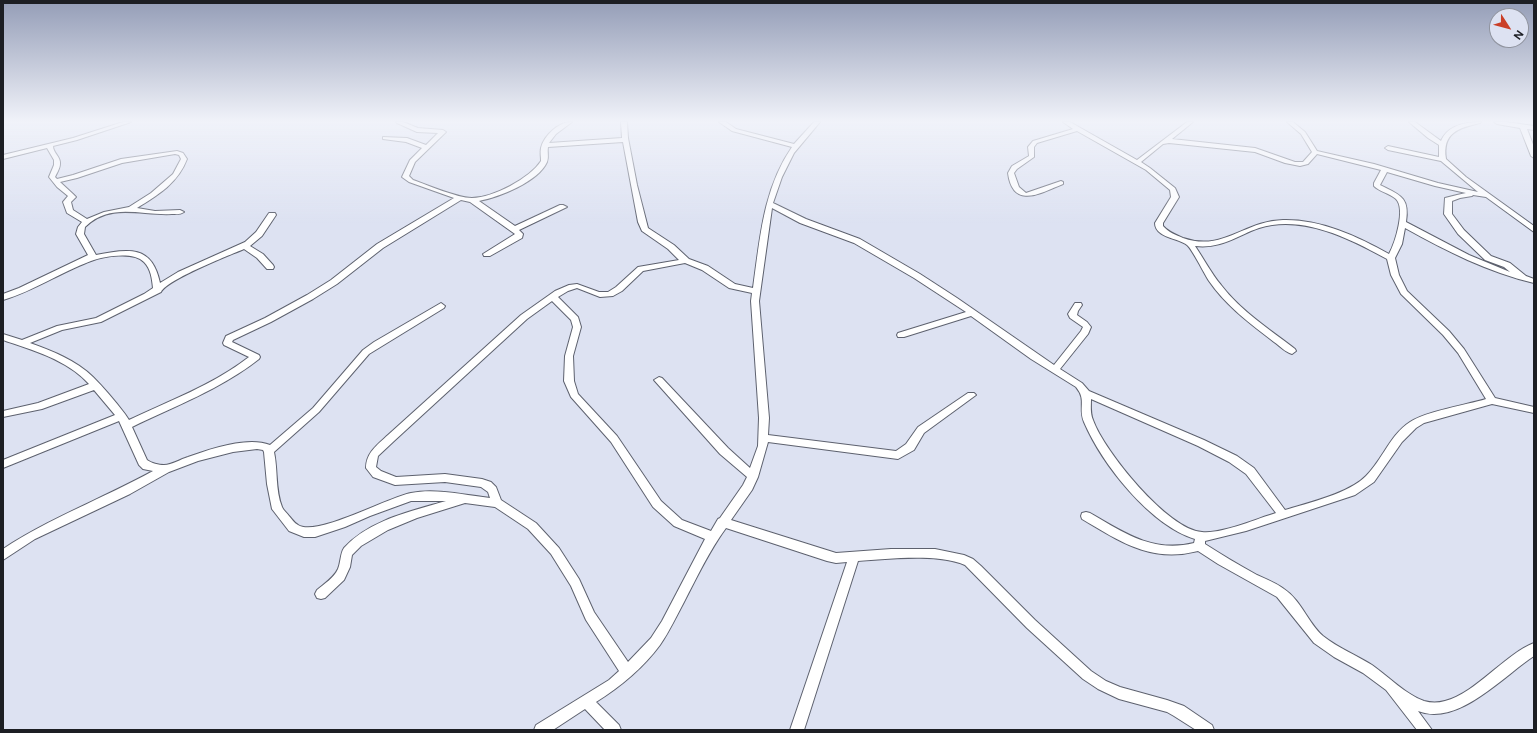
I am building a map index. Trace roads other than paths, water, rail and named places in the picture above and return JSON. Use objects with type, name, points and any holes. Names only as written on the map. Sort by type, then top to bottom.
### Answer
[{"type":"street","points":[[54,156],[57,160],[57,165],[52,178],[59,186],[71,195],[72,197],[67,202],[68,209],[86,222]]},
{"type":"street","points":[[55,181],[75,177],[126,160],[149,156]]},
{"type":"street","points":[[130,209],[164,186],[177,173],[183,164],[183,156]]},
{"type":"street","points":[[417,156],[412,162],[405,177],[411,181],[460,198],[472,200],[508,190],[522,182],[541,166],[544,161],[544,156]]},
{"type":"street","points":[[629,156],[645,229],[671,247],[686,261],[705,268],[732,286],[755,291]]},
{"type":"street","points":[[542,730],[613,684],[627,672],[655,642],[666,625],[713,537],[722,522],[740,499],[753,477],[763,446],[764,438],[764,418],[754,301],[755,291],[769,204],[782,169],[789,156]]},
{"type":"street","points":[[1032,156],[1017,166],[1011,173],[1017,191],[1023,195],[1028,195],[1061,183]]},
{"type":"street","points":[[1127,156],[1161,178],[1173,189],[1175,197],[1159,223],[1159,226],[1165,232],[1190,244],[1203,245],[1228,241],[1244,233],[1250,228],[1266,223],[1296,222],[1338,233],[1378,250],[1392,258]]},
{"type":"street","points":[[1138,162],[1146,156]]},
{"type":"street","points":[[1276,156],[1303,164],[1308,162],[1312,156]]},
{"type":"street","points":[[1332,156],[1385,169],[1437,185],[1485,196]]},
{"type":"street","points":[[1426,156],[1443,160]]},
{"type":"street","points":[[1441,156],[1443,160],[1485,196],[1534,230]]},
{"type":"street","points":[[1385,169],[1377,183],[1377,186],[1399,197],[1404,206],[1403,224],[1398,244],[1392,258],[1395,275],[1401,289],[1446,333],[1461,351],[1492,401]]},
{"type":"street","points":[[1485,196],[1452,198],[1448,200],[1448,214],[1461,232],[1484,255],[1492,260],[1507,265],[1523,278]]},
{"type":"street","points":[[3,464],[124,420],[239,370],[256,358],[227,343],[229,338],[268,320],[310,297],[334,282],[380,246],[460,198]]},
{"type":"street","points":[[472,200],[520,234],[487,254]]},
{"type":"street","points":[[769,204],[803,221],[847,237],[922,279],[993,329],[1079,385],[1086,393],[1201,443],[1233,459],[1250,471],[1283,515]]},
{"type":"street","points":[[514,229],[563,207]]},
{"type":"street","points":[[90,258],[92,255],[91,252],[81,237],[80,232],[81,227],[86,222],[118,210],[130,209],[160,213],[180,212]]},
{"type":"street","points":[[23,344],[60,328],[98,320],[158,290],[165,283],[181,274],[245,246],[259,234],[272,216]]},
{"type":"street","points":[[1403,224],[1468,258],[1534,281]]},
{"type":"street","points":[[1190,244],[1216,286],[1246,316],[1292,351]]},
{"type":"street","points":[[245,246],[260,256],[270,268]]},
{"type":"street","points":[[3,297],[22,290],[90,258],[118,254],[141,254],[146,258],[152,267],[158,290]]},
{"type":"street","points":[[497,503],[492,490],[487,485],[470,480],[445,478],[395,481],[378,474],[371,468],[371,462],[374,454],[524,317],[553,297],[563,291],[577,286],[599,295],[608,295],[620,288],[634,272],[641,269],[686,261]]},
{"type":"street","points":[[553,297],[575,320],[577,327],[569,356],[569,381],[574,395],[614,439],[657,504],[678,523],[713,537]]},
{"type":"street","points":[[1054,370],[1085,332],[1087,327],[1085,324],[1073,318],[1073,311],[1078,305]]},
{"type":"street","points":[[270,451],[316,410],[366,352],[441,306]]},
{"type":"street","points":[[901,335],[972,313]]},
{"type":"street","points":[[3,337],[47,352],[71,365],[96,385],[124,420],[143,462],[147,466],[165,469]]},
{"type":"street","points":[[659,380],[724,451],[753,477]]},
{"type":"street","points":[[3,414],[51,404],[96,385]]},
{"type":"street","points":[[1086,393],[1086,412],[1088,421],[1107,456],[1136,490],[1161,514],[1200,542],[1222,561],[1281,593],[1318,639],[1327,646],[1367,669],[1420,706],[1433,709],[1443,708],[1467,698],[1510,665],[1534,649]]},
{"type":"street","points":[[764,438],[898,455],[910,447],[921,430],[971,396]]},
{"type":"street","points":[[1086,516],[1145,548],[1156,551],[1178,552],[1200,542],[1351,492],[1368,481],[1384,461],[1392,446],[1412,424],[1430,417],[1444,415],[1492,401],[1534,410]]},
{"type":"street","points":[[5,552],[44,529],[126,491],[165,469],[196,458],[257,444],[266,447],[270,451],[272,484],[278,509],[293,528],[304,532],[315,532],[345,524],[366,514],[411,497],[441,496],[497,503],[532,526],[555,551],[575,584],[590,616],[627,672]]},
{"type":"street","points":[[321,594],[343,574],[347,564],[347,553],[361,540],[411,515],[466,499]]},
{"type":"street","points":[[722,522],[836,558],[891,554],[935,554],[960,558],[969,562],[1031,624],[1087,675],[1102,686],[1119,693],[1179,711],[1207,730]]},
{"type":"street","points":[[797,730],[854,557]]},
{"type":"street","points":[[1390,686],[1425,730]]},
{"type":"street","points":[[587,702],[614,730]]}]
